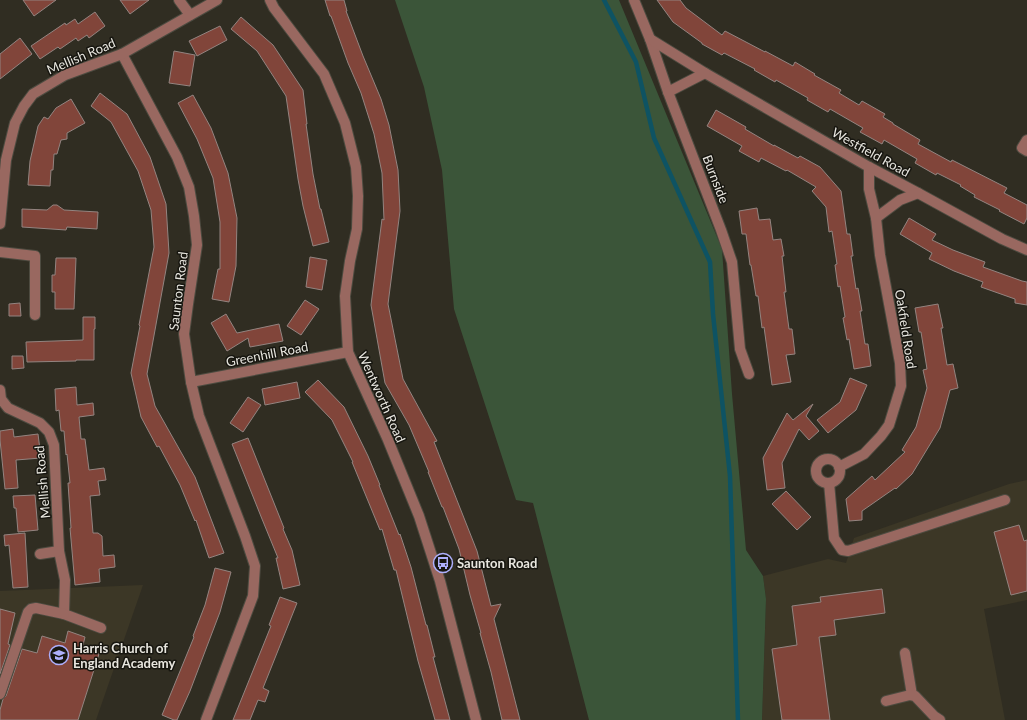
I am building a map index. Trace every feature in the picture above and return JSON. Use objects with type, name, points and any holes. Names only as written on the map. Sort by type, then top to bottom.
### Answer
[{"type":"street","points":[[178,0],[190,15]]},
{"type":"street","name":"Mellish Road","points":[[0,224],[6,160],[15,123],[24,106],[33,94],[65,75],[122,54],[217,0]]},
{"type":"street","name":"Wentworth Road","points":[[270,0],[274,8],[324,74],[345,123],[356,167],[358,196],[357,229],[350,260],[345,296],[348,352],[388,440],[419,516],[440,580],[476,720]]},
{"type":"street","name":"Burnside","points":[[634,0],[650,39],[668,92],[732,262],[740,349],[749,374]]},
{"type":"street","name":"Westfield Road","points":[[650,39],[705,73],[869,167],[918,192],[1002,239],[1027,250]]},
{"type":"street","name":"Saunton Road","points":[[122,54],[177,157],[189,187],[197,245],[184,334],[191,382],[199,416],[255,566],[253,596],[206,720]]},
{"type":"street","points":[[668,92],[705,73]]},
{"type":"street","points":[[1027,140],[1022,148],[1027,151]]},
{"type":"street","name":"Oakfield Road","points":[[839,466],[864,454],[881,436],[888,425],[901,386],[900,363],[880,255],[876,218],[869,189],[869,167]]},
{"type":"street","points":[[876,218],[900,200],[918,192]]},
{"type":"street","points":[[0,252],[36,256],[35,315]]},
{"type":"street","name":"Greenhill Road","points":[[191,382],[348,352]]},
{"type":"street","name":"Mellish Road","points":[[0,390],[1,399],[8,408],[40,423],[49,432],[54,445],[59,551],[65,580],[64,614]]},
{"type":"street","points":[[830,459],[839,466],[839,478],[829,483],[818,479],[816,471],[822,460],[830,459]]},
{"type":"street","points":[[829,483],[834,538],[842,550],[848,551],[1005,500]]},
{"type":"street","points":[[40,554],[59,551]]},
{"type":"street","points":[[0,694],[28,612],[31,609],[36,608],[64,614],[101,628]]},
{"type":"street","points":[[905,653],[912,695]]},
{"type":"street","points":[[886,701],[910,695],[915,696],[940,720]]},
{"type":"shaded area","points":[[1027,480],[1027,600],[984,609],[1005,720],[762,720],[766,599],[763,576],[828,559],[846,563],[854,538],[1009,484]]},
{"type":"shaded area","name":"Harris Church of England Academy","points":[[143,585],[96,720],[0,720],[0,591]]},
{"type":"green space","points":[[395,0],[619,0],[722,249],[732,394],[746,550],[763,576],[766,599],[762,720],[589,720],[533,503],[516,500],[454,309],[442,170],[424,87]]},
{"type":"building","points":[[23,0],[56,0],[34,16]]},
{"type":"building","points":[[120,0],[149,0],[130,14]]},
{"type":"building","points":[[325,0],[344,0],[346,11],[381,99],[389,125],[398,170],[400,211],[388,304],[403,379],[437,441],[434,442],[477,551],[491,606],[501,604],[494,619],[520,720],[502,720],[459,549],[409,425],[385,383],[371,305],[382,219],[384,220],[382,173],[374,134],[361,93],[348,63]]},
{"type":"building","points":[[657,0],[680,0],[686,8],[722,35],[725,31],[793,66],[795,62],[815,74],[814,75],[841,90],[839,93],[859,105],[862,101],[885,114],[883,117],[920,140],[918,144],[951,162],[952,160],[1007,188],[1004,193],[1027,205],[1027,218],[1024,224],[974,197],[975,195],[960,186],[961,185],[937,173],[936,175],[915,163],[917,159],[884,140],[882,144],[860,132],[863,128],[830,109],[828,112],[807,100],[808,98],[776,80],[775,82],[754,70],[755,69],[724,53],[722,55],[702,44],[673,22]]},
{"type":"building","points":[[95,12],[105,26],[89,38],[87,35],[78,41],[76,38],[60,49],[58,47],[40,59],[31,46],[65,23],[66,25],[75,19],[78,24]]},
{"type":"building","points":[[241,17],[273,45],[303,90],[313,174],[320,209],[329,242],[313,246],[298,179],[286,96],[257,51],[231,29]]},
{"type":"building","points":[[220,26],[227,40],[197,56],[189,41]]},
{"type":"building","points":[[20,38],[32,54],[0,79],[0,54]]},
{"type":"building","points":[[174,51],[195,55],[190,86],[169,83]]},
{"type":"building","points":[[100,93],[127,114],[150,157],[166,204],[169,253],[147,374],[155,406],[195,477],[224,553],[209,558],[196,520],[195,521],[180,485],[141,417],[131,373],[154,247],[151,210],[138,171],[111,122],[91,106]]},
{"type":"building","points":[[193,95],[211,128],[228,173],[237,218],[236,266],[229,302],[212,299],[218,269],[220,269],[220,222],[213,178],[197,139],[178,103]]},
{"type":"building","points":[[71,99],[85,123],[67,133],[67,139],[61,140],[57,154],[54,154],[50,186],[28,185],[30,161],[38,126],[44,117],[48,119],[56,108]]},
{"type":"building","points":[[716,110],[746,127],[745,129],[774,146],[798,158],[800,156],[820,167],[841,191],[847,234],[850,234],[853,256],[851,256],[856,289],[858,288],[862,311],[860,311],[865,344],[868,344],[871,366],[854,369],[849,339],[847,340],[843,318],[845,317],[840,286],[838,287],[835,265],[837,264],[832,231],[829,232],[826,207],[812,191],[816,187],[787,170],[786,171],[761,158],[759,162],[739,151],[742,146],[707,126]]},
{"type":"building","points":[[53,205],[57,205],[64,210],[98,212],[97,229],[67,227],[66,230],[22,227],[22,209],[47,210]]},
{"type":"building","points":[[757,208],[759,220],[770,219],[773,240],[781,239],[784,256],[782,256],[786,292],[784,292],[789,329],[792,329],[795,354],[786,355],[791,382],[772,385],[764,327],[762,328],[758,296],[756,296],[750,265],[746,234],[742,234],[739,211]]},
{"type":"building","points":[[909,218],[936,234],[932,240],[985,262],[983,267],[1027,282],[1027,305],[1015,303],[1015,299],[981,287],[983,282],[954,271],[929,259],[932,253],[900,234]]},
{"type":"building","points":[[310,257],[327,260],[322,290],[306,287]]},
{"type":"building","points":[[56,258],[76,258],[74,309],[55,309],[55,292],[52,292],[52,275],[55,275]]},
{"type":"building","points":[[305,300],[319,309],[301,335],[287,326]]},
{"type":"building","points":[[20,303],[21,316],[9,316],[9,304]]},
{"type":"building","points":[[938,304],[943,328],[941,328],[947,365],[953,364],[958,388],[950,390],[940,428],[912,474],[896,489],[895,488],[862,511],[862,520],[849,521],[846,499],[872,476],[875,480],[905,452],[902,450],[916,427],[927,388],[923,370],[927,369],[921,332],[919,332],[915,308]]},
{"type":"building","points":[[226,314],[237,333],[279,324],[283,341],[250,347],[248,338],[227,351],[211,323]]},
{"type":"building","points":[[83,317],[95,317],[94,360],[27,362],[26,342],[83,340]]},
{"type":"building","points":[[12,356],[23,356],[24,368],[12,369]]},
{"type":"building","points":[[850,378],[867,385],[856,410],[828,433],[817,420],[840,402]]},
{"type":"building","points":[[318,380],[344,407],[368,456],[399,535],[400,534],[427,625],[435,657],[433,657],[450,720],[435,720],[418,661],[396,570],[394,570],[382,529],[380,530],[353,462],[332,420],[305,392]]},
{"type":"building","points":[[297,382],[300,398],[265,405],[262,389]]},
{"type":"building","points":[[76,387],[77,405],[93,403],[94,415],[79,417],[81,439],[85,439],[89,470],[104,468],[106,480],[98,481],[100,495],[90,496],[93,533],[98,533],[102,536],[103,556],[114,555],[115,567],[99,569],[100,582],[75,585],[70,528],[68,483],[70,483],[64,431],[61,431],[59,410],[56,411],[55,389]]},
{"type":"building","points":[[248,397],[261,405],[243,432],[230,423]]},
{"type":"building","points":[[813,404],[806,416],[819,431],[809,440],[799,429],[782,463],[785,488],[767,490],[763,458],[787,413],[793,420]]},
{"type":"building","points":[[13,429],[14,437],[38,434],[41,458],[16,460],[18,488],[5,489],[0,431]]},
{"type":"building","points":[[248,438],[292,550],[300,585],[283,589],[276,558],[278,558],[232,444]]},
{"type":"building","points":[[786,491],[811,517],[797,530],[772,504]]},
{"type":"building","points":[[35,495],[38,530],[18,532],[16,508],[14,508],[13,496]]},
{"type":"building","points":[[1019,525],[1024,541],[1027,540],[1027,591],[1011,595],[994,532]]},
{"type":"building","points":[[25,533],[28,587],[13,588],[9,545],[5,546],[4,535]]},
{"type":"building","points":[[215,568],[231,572],[220,612],[190,691],[177,720],[174,720],[162,715],[194,637],[193,636],[205,605]]},
{"type":"building","points":[[882,589],[885,613],[834,620],[836,635],[819,637],[830,720],[782,720],[772,649],[797,645],[792,606],[821,602],[820,597]]},
{"type":"building","points":[[280,597],[297,603],[263,688],[269,691],[265,702],[258,700],[250,720],[233,720],[271,626],[269,625]]},
{"type":"building","points":[[0,609],[15,613],[8,644],[10,645],[0,674]]},
{"type":"building","points":[[68,631],[85,637],[82,649],[99,654],[78,720],[0,720],[0,710],[3,699],[6,696],[22,649],[37,653],[42,636],[65,643]]},
{"type":"waterway","points":[[604,0],[636,62],[654,138],[710,262],[713,314],[730,476],[738,720]]},
{"type":"place","name":"Saunton Road","points":[[443,563]]},
{"type":"place","name":"Harris Church of England Academy","points":[[59,655]]}]
